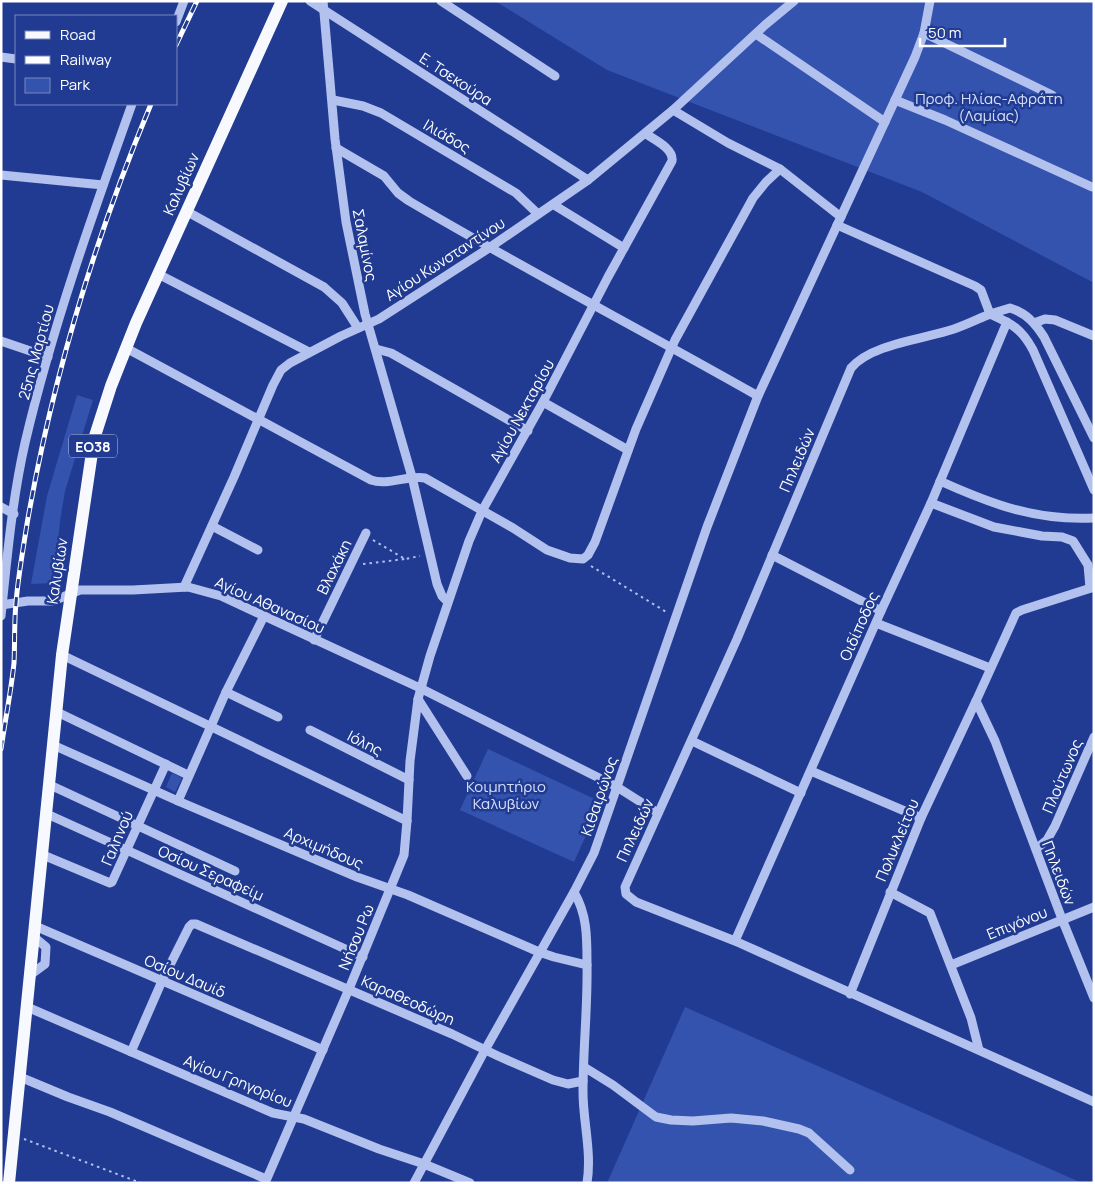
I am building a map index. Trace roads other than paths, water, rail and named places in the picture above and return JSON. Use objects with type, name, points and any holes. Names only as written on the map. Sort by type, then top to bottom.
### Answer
[{"type":"main road","name":"Καλυβίων","points":[[9,1183],[62,655],[94,438],[108,394],[126,348],[282,1]]},
{"type":"street","points":[[178,17],[184,1]]},
{"type":"street","name":"Ε. Τσεκούρα","points":[[310,1],[323,6],[588,180]]},
{"type":"street","points":[[441,1],[556,76]]},
{"type":"street","name":"Αγίου Κωνσταντίνου","points":[[184,587],[281,370],[309,352],[383,316],[554,205],[646,134],[794,1]]},
{"type":"street","name":"Κιθαιρώνος","points":[[414,1183],[485,1050],[574,892],[600,838],[707,527],[758,396],[915,57],[924,33],[930,1]]},
{"type":"street","name":"Σαλαμίνος","points":[[323,6],[336,148],[346,222],[368,324],[412,477],[439,591],[448,602]]},
{"type":"street","points":[[924,33],[1052,95]]},
{"type":"street","points":[[756,34],[885,122]]},
{"type":"street","points":[[1,57],[15,59]]},
{"type":"street","name":"Ιλιάδος","points":[[333,100],[363,106],[381,114],[516,193],[538,214]]},
{"type":"street","points":[[895,100],[945,120],[1092,187]]},
{"type":"street","name":"25ης Μαρτίου","points":[[1,616],[25,444],[48,357],[79,254],[132,105]]},
{"type":"street","points":[[673,110],[728,143],[780,169],[839,221],[981,290],[990,314],[1008,322],[1022,332],[1033,350],[1094,490]]},
{"type":"street","name":"Αγίου Νεκταρίου","points":[[420,688],[448,602],[482,511],[528,431],[593,305],[672,161],[673,157],[667,148],[646,134]]},
{"type":"street","points":[[336,148],[384,176],[398,193],[409,201],[489,248],[758,396]]},
{"type":"street","points":[[126,348],[374,481],[383,482],[412,477],[425,478],[513,528],[547,550],[570,558],[583,559],[588,555],[595,542],[628,450],[672,347],[753,198],[780,169]]},
{"type":"street","points":[[1,175],[103,185]]},
{"type":"street","points":[[554,205],[624,248]]},
{"type":"street","points":[[186,212],[324,287],[342,303],[358,328]]},
{"type":"street","points":[[158,274],[309,352]]},
{"type":"street","name":"Πηλειδών","points":[[735,941],[636,902],[626,894],[625,888],[737,639],[851,368],[857,361],[879,350],[955,328],[1010,308],[1025,315],[1034,323]]},
{"type":"street","points":[[1094,336],[1055,320],[1045,319],[1034,323],[1044,337],[1094,438]]},
{"type":"street","name":"Οιδίποδος","points":[[735,941],[940,481],[1008,322]]},
{"type":"street","points":[[1,341],[48,357]]},
{"type":"street","points":[[376,349],[391,352],[528,431]]},
{"type":"street","points":[[543,402],[628,450]]},
{"type":"street","points":[[940,481],[968,494],[1012,510],[1075,519],[1094,518]]},
{"type":"street","points":[[930,503],[994,527],[1042,536],[1062,537],[1074,541],[1088,565],[1092,588],[1022,610],[1016,614],[976,701]]},
{"type":"street","points":[[1,507],[14,514]]},
{"type":"street","points":[[212,526],[258,550]]},
{"type":"street","name":"Βλαχάκη","points":[[314,640],[365,535]]},
{"type":"street","points":[[772,555],[881,611]]},
{"type":"street","name":"Αγίου Αθανασίου","points":[[2,605],[28,601],[53,601],[83,589],[197,588],[221,596],[420,688],[617,787],[658,813]]},
{"type":"street","points":[[178,801],[210,726],[264,616]]},
{"type":"street","points":[[876,623],[990,668]]},
{"type":"street","points":[[62,655],[407,821]]},
{"type":"street","name":"Νήσου Ρω","points":[[266,1181],[349,990],[404,855],[409,780],[420,688]]},
{"type":"street","points":[[226,692],[278,717]]},
{"type":"street","points":[[418,699],[467,776]]},
{"type":"street","name":"Πηλειδών","points":[[976,701],[995,741],[1062,920],[1094,998]]},
{"type":"street","name":"Πολυκλείτου","points":[[850,994],[921,818],[976,701]]},
{"type":"street","points":[[57,712],[188,775]]},
{"type":"street","name":"Ιόλης","points":[[310,730],[409,780]]},
{"type":"street","name":"Πλούτωνος","points":[[1036,849],[1047,840],[1055,826],[1094,737]]},
{"type":"street","points":[[692,741],[801,793]]},
{"type":"street","name":"Αρχιμήδους","points":[[53,745],[178,801],[365,880],[540,952],[587,965]]},
{"type":"street","name":"Γαληνού","points":[[43,855],[110,883],[114,881],[126,850],[166,764]]},
{"type":"street","points":[[811,771],[921,818]]},
{"type":"street","points":[[50,785],[235,871]]},
{"type":"street","name":"Οσίου Σεραφείμ","points":[[47,814],[363,956]]},
{"type":"street","points":[[574,892],[582,906],[585,922],[587,965],[583,1112],[588,1147],[588,1183]]},
{"type":"street","points":[[890,892],[930,913],[971,1018],[979,1050]]},
{"type":"street","name":"Επιγόνου","points":[[950,965],[1094,907]]},
{"type":"street","name":"Καραθεοδώρη","points":[[162,981],[190,926],[196,924],[561,1083],[568,1084],[583,1081]]},
{"type":"street","name":"Οσίου Δαυίδ","points":[[35,932],[162,981],[323,1050]]},
{"type":"street","points":[[735,941],[1094,1102]]},
{"type":"street","points":[[131,1052],[162,981]]},
{"type":"street","name":"Αγίου Γρηγορίου","points":[[27,1007],[273,1113],[304,1119],[470,1183]]},
{"type":"street","points":[[584,1067],[613,1085],[656,1117],[693,1121],[731,1118],[763,1121],[799,1129],[809,1133],[850,1170]]},
{"type":"street","points":[[20,1077],[68,1098],[110,1112],[266,1181]]},
{"type":"railway","points":[[178,41],[197,1]]},
{"type":"railway","points":[[1,749],[14,663],[15,610],[19,573],[37,470],[49,416],[77,310],[112,206],[151,105]]},
{"type":"park label","name":"Προφ. Ηλίας-Αφράτη (Λαμίας)","points":[[989,106]]},
{"type":"park label","name":"Κοιμητήριο Καλυβίων","points":[[506,794]]}]
